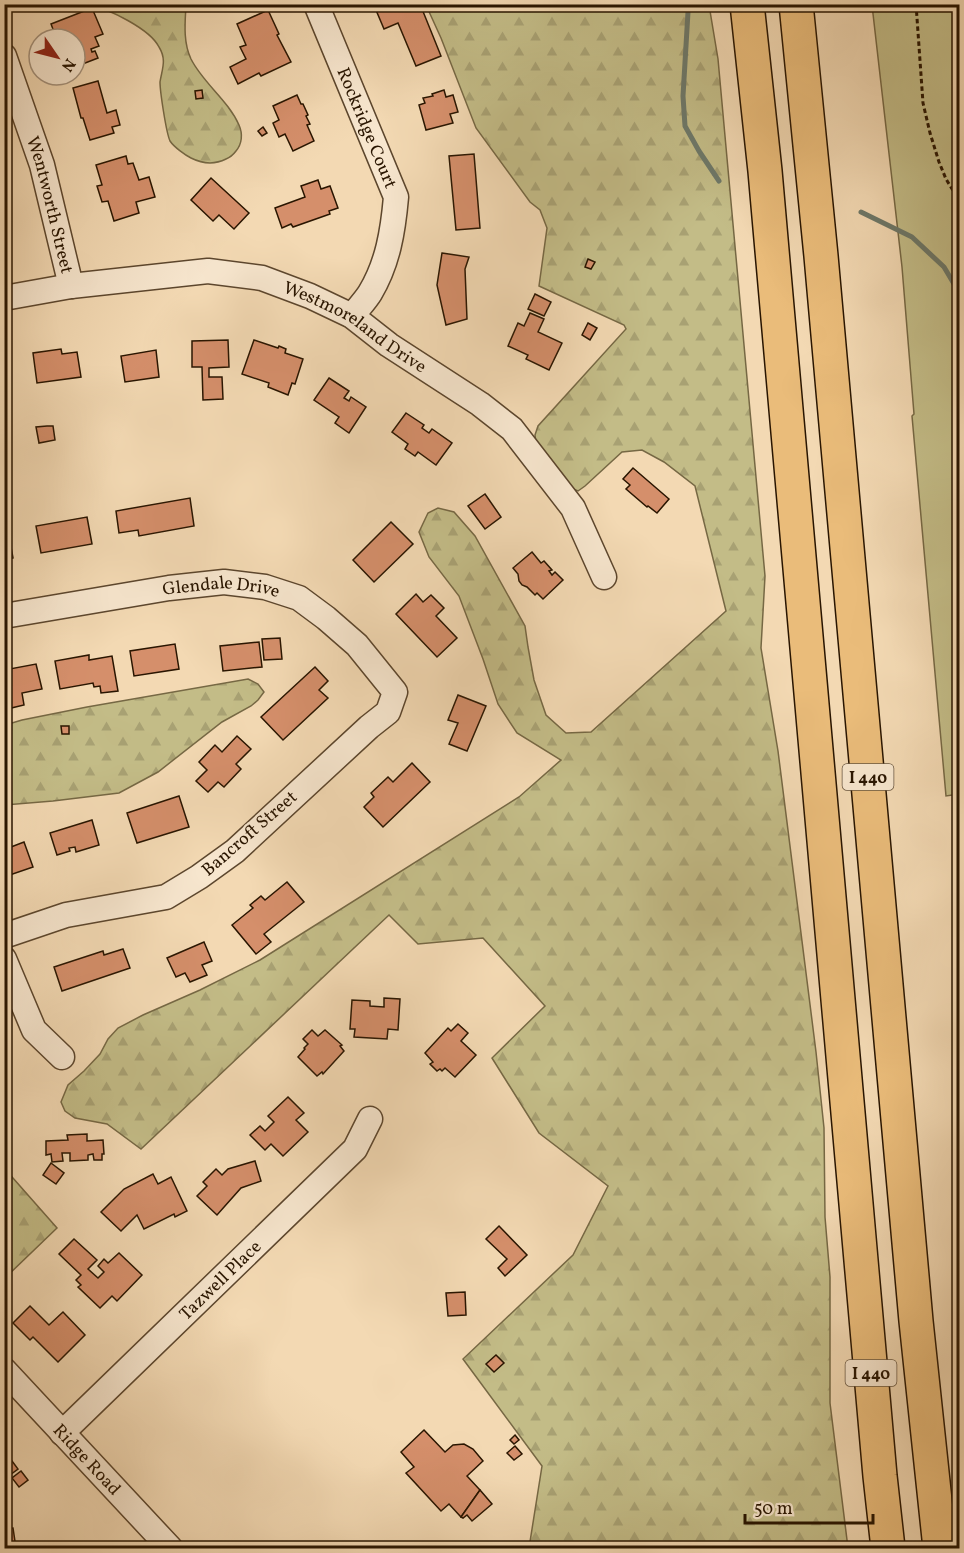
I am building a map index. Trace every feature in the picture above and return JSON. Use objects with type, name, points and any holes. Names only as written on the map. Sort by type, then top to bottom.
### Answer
[{"type":"highway","name":"I 440","points":[[747,4],[765,171],[888,1548]]},
{"type":"highway","name":"I 440","points":[[796,4],[823,279],[915,1321],[940,1548]]},
{"type":"highway","points":[[873,1548],[880,1476]]},
{"type":"street","name":"Rockridge Court","points":[[316,4],[396,197],[393,228],[384,266],[369,294],[352,316]]},
{"type":"street","name":"Wentworth Street","points":[[4,56],[42,165],[71,286]]},
{"type":"street","name":"Westmoreland Drive","points":[[4,298],[71,286],[208,271],[262,278],[310,296],[352,316],[389,345],[472,398],[512,429],[573,508],[604,577]]},
{"type":"street","name":"Glendale Drive","points":[[4,616],[169,588],[213,583],[224,582],[265,587],[299,598],[326,618],[357,645],[395,692],[393,697]]},
{"type":"street","name":"Bancroft Street","points":[[4,936],[66,915],[166,897],[199,877],[235,851],[360,735],[388,712],[393,697]]},
{"type":"street","points":[[4,959],[34,1030],[62,1057]]},
{"type":"street","name":"Tazwell Place","points":[[62,1433],[355,1149],[370,1119]]},
{"type":"street","name":"Ridge Road","points":[[4,1370],[170,1548]]},
{"type":"path","points":[[916,4],[923,103],[939,162],[960,202]]},
{"type":"green space","points":[[90,5],[186,5],[185,26],[188,53],[196,68],[229,108],[240,128],[241,142],[233,155],[217,162],[204,163],[189,157],[174,146],[168,136],[163,112],[160,82],[163,60],[159,47],[147,33],[138,27],[108,11]]},
{"type":"green space","points":[[426,5],[709,5],[718,59],[765,576],[761,648],[778,751],[824,1128],[825,1217],[830,1277],[830,1403],[848,1548],[529,1548],[542,1466],[463,1359],[573,1255],[608,1186],[539,1133],[492,1058],[545,1006],[483,938],[418,944],[389,915],[141,1149],[107,1124],[75,1118],[65,1111],[61,1102],[68,1085],[100,1054],[108,1039],[118,1028],[260,960],[519,797],[561,760],[517,733],[498,704],[459,596],[429,557],[419,532],[428,513],[438,508],[454,512],[475,536],[525,626],[534,680],[546,715],[566,733],[591,732],[726,611],[695,486],[664,462],[642,450],[622,452],[578,491],[571,488],[536,443],[535,435],[538,426],[626,329],[624,325],[539,286],[547,228],[540,210],[530,202],[476,128]]},
{"type":"green space","points":[[872,5],[959,5],[959,794],[946,796],[912,416],[914,414],[902,267]]},
{"type":"green space","points":[[248,679],[258,684],[264,692],[258,700],[222,722],[158,772],[119,793],[5,805],[5,725],[87,707]]},
{"type":"green space","points":[[5,1169],[57,1228],[4,1278]]},
{"type":"building","points":[[388,4],[420,4],[441,56],[416,66],[398,23],[384,29],[376,10]]},
{"type":"building","points":[[92,8],[103,34],[95,37],[99,46],[91,49],[92,52],[95,51],[98,58],[87,62],[87,27],[52,27],[51,24]]},
{"type":"building","points":[[268,10],[279,34],[277,35],[291,62],[261,76],[259,73],[238,84],[230,67],[246,59],[240,47],[246,45],[237,24]]},
{"type":"building","points":[[98,81],[107,113],[116,110],[120,125],[112,127],[114,133],[90,140],[73,88],[87,87],[87,84]]},
{"type":"building","points":[[202,90],[203,98],[196,99],[195,91]]},
{"type":"building","points":[[444,90],[446,97],[453,95],[458,112],[450,114],[453,123],[426,130],[419,105],[425,103],[423,98]]},
{"type":"building","points":[[297,95],[308,115],[306,116],[310,124],[307,125],[314,141],[293,151],[285,134],[279,137],[273,123],[279,120],[273,106]]},
{"type":"building","points":[[263,127],[267,133],[262,136],[258,131]]},
{"type":"building","points":[[474,154],[480,228],[456,230],[449,156]]},
{"type":"building","points":[[126,156],[128,164],[133,163],[139,180],[149,177],[155,197],[136,202],[139,213],[114,221],[108,201],[102,202],[97,186],[102,185],[96,165]]},
{"type":"building","points":[[211,178],[249,213],[234,229],[219,215],[213,221],[191,200]]},
{"type":"building","points":[[318,180],[321,189],[330,186],[338,208],[329,211],[330,214],[293,227],[291,224],[282,228],[275,208],[305,197],[301,186]]},
{"type":"building","points":[[442,253],[469,257],[465,269],[467,319],[446,325],[437,285]]},
{"type":"building","points":[[588,259],[595,262],[591,269],[585,267]]},
{"type":"building","points":[[535,294],[551,302],[544,316],[528,309]]},
{"type":"building","points":[[530,313],[544,319],[538,332],[562,343],[549,370],[526,359],[528,355],[508,346],[518,323],[524,326]]},
{"type":"building","points":[[588,323],[597,328],[590,340],[582,335]]},
{"type":"building","points":[[228,340],[229,367],[209,368],[209,377],[222,377],[223,399],[203,400],[202,367],[192,367],[192,341]]},
{"type":"building","points":[[254,340],[278,348],[279,346],[286,349],[285,353],[303,359],[295,384],[292,383],[288,395],[268,387],[269,383],[242,374]]},
{"type":"building","points":[[61,349],[62,354],[77,352],[81,377],[37,383],[33,353]]},
{"type":"building","points":[[156,350],[159,377],[125,382],[121,356]]},
{"type":"building","points":[[329,378],[349,391],[344,398],[349,401],[351,397],[366,407],[349,433],[335,423],[339,417],[314,400]]},
{"type":"building","points":[[406,413],[424,425],[422,428],[429,433],[432,429],[452,443],[436,465],[418,452],[415,456],[405,449],[408,444],[392,432]]},
{"type":"building","points":[[53,426],[55,440],[39,443],[36,427]]},
{"type":"building","points":[[633,468],[669,499],[657,513],[626,489],[630,485],[623,479]]},
{"type":"building","points":[[485,494],[501,517],[485,529],[468,506]]},
{"type":"building","points":[[190,498],[194,526],[139,536],[138,530],[119,533],[116,511]]},
{"type":"building","points":[[87,517],[92,544],[41,553],[36,526]]},
{"type":"building","points":[[391,522],[413,544],[374,582],[353,560]]},
{"type":"building","points":[[8,531],[13,558],[4,560],[4,532]]},
{"type":"building","points":[[532,552],[541,563],[544,561],[552,570],[549,571],[552,575],[555,572],[563,580],[543,599],[522,585],[513,568]]},
{"type":"building","points":[[416,594],[423,602],[431,595],[444,608],[436,616],[457,638],[437,657],[396,614]]},
{"type":"building","points":[[280,638],[282,659],[264,660],[262,639]]},
{"type":"building","points":[[259,642],[262,667],[223,671],[220,646]]},
{"type":"building","points":[[175,644],[179,669],[134,676],[130,651]]},
{"type":"building","points":[[89,655],[89,660],[112,656],[118,691],[101,693],[100,686],[94,687],[93,683],[60,689],[55,661]]},
{"type":"building","points":[[36,664],[42,689],[22,693],[24,705],[7,709],[4,699],[4,670]]},
{"type":"building","points":[[315,667],[328,681],[319,690],[328,698],[283,740],[261,717]]},
{"type":"building","points":[[458,695],[486,706],[467,751],[449,744],[458,723],[448,720]]},
{"type":"building","points":[[61,726],[69,726],[69,734],[62,734]]},
{"type":"building","points":[[237,736],[251,749],[236,764],[241,769],[224,787],[218,782],[208,792],[196,781],[207,770],[199,762],[215,745],[222,752]]},
{"type":"building","points":[[412,763],[430,782],[383,827],[364,807],[374,797],[371,793],[388,777],[393,782]]},
{"type":"building","points":[[179,796],[189,827],[137,843],[127,813]]},
{"type":"building","points":[[92,820],[99,845],[76,852],[75,847],[69,848],[70,851],[57,855],[50,833]]},
{"type":"building","points":[[4,827],[11,847],[24,842],[33,867],[4,877]]},
{"type":"building","points":[[287,882],[304,902],[264,934],[271,942],[256,954],[232,925],[253,908],[250,905],[261,896],[265,900]]},
{"type":"building","points":[[204,942],[212,961],[202,965],[207,975],[190,982],[185,973],[176,977],[167,958]]},
{"type":"building","points":[[123,949],[130,968],[62,991],[54,967],[103,951],[104,955]]},
{"type":"building","points":[[384,998],[400,999],[398,1030],[388,1029],[387,1039],[354,1037],[355,1029],[350,1029],[352,1000],[370,1001],[370,1006],[384,1007]]},
{"type":"building","points":[[458,1024],[468,1033],[461,1041],[476,1055],[455,1077],[445,1068],[437,1071],[430,1064],[433,1062],[425,1053],[448,1028],[451,1031]]},
{"type":"building","points":[[312,1030],[318,1036],[325,1030],[342,1045],[340,1046],[344,1051],[323,1074],[322,1072],[317,1076],[298,1057],[308,1044],[303,1039]]},
{"type":"building","points":[[288,1097],[304,1113],[296,1120],[308,1132],[283,1156],[271,1144],[265,1150],[250,1135],[260,1126],[265,1131],[274,1122],[268,1116]]},
{"type":"building","points":[[87,1134],[87,1141],[103,1140],[102,1160],[94,1160],[93,1154],[88,1155],[88,1160],[70,1161],[70,1153],[62,1153],[63,1161],[52,1162],[51,1154],[46,1155],[46,1141],[68,1140],[67,1135]]},
{"type":"building","points":[[255,1161],[261,1181],[241,1188],[217,1215],[197,1196],[207,1186],[203,1182],[216,1169],[222,1175],[228,1169]]},
{"type":"building","points":[[51,1163],[64,1173],[56,1184],[43,1175]]},
{"type":"building","points":[[153,1174],[158,1184],[171,1177],[187,1211],[175,1217],[174,1214],[144,1229],[137,1215],[121,1231],[101,1212],[124,1189]]},
{"type":"building","points":[[499,1226],[527,1255],[505,1276],[498,1268],[507,1259],[486,1239]]},
{"type":"building","points":[[74,1239],[97,1260],[88,1269],[98,1278],[104,1272],[98,1266],[104,1259],[108,1263],[119,1253],[142,1275],[117,1301],[112,1296],[100,1308],[78,1287],[81,1285],[76,1280],[81,1275],[59,1254]]},
{"type":"building","points":[[465,1292],[466,1315],[448,1316],[446,1293]]},
{"type":"building","points":[[30,1306],[49,1325],[63,1312],[85,1335],[58,1362],[33,1337],[30,1340],[13,1323]]},
{"type":"building","points":[[496,1355],[504,1363],[494,1372],[486,1364]]},
{"type":"building","points":[[424,1430],[445,1452],[453,1445],[464,1444],[473,1449],[483,1461],[467,1476],[480,1490],[461,1517],[449,1504],[441,1511],[406,1473],[414,1467],[401,1452]]},
{"type":"building","points":[[515,1435],[519,1440],[514,1444],[510,1440]]},
{"type":"building","points":[[515,1446],[522,1454],[514,1460],[507,1453]]},
{"type":"building","points":[[12,1461],[18,1469],[10,1475],[5,1467]]},
{"type":"building","points":[[21,1471],[28,1480],[19,1487],[12,1478]]},
{"type":"building","points":[[480,1490],[492,1504],[472,1521],[467,1515],[461,1517]]},
{"type":"building","points":[[13,1528],[16,1548],[4,1548],[4,1529]]},
{"type":"waterway","points":[[686,4],[688,12],[683,96],[685,126],[719,181]]},
{"type":"waterway","points":[[861,212],[912,237],[944,267],[960,294]]},
{"type":"waterway","points":[[960,754],[955,776],[960,803]]}]
